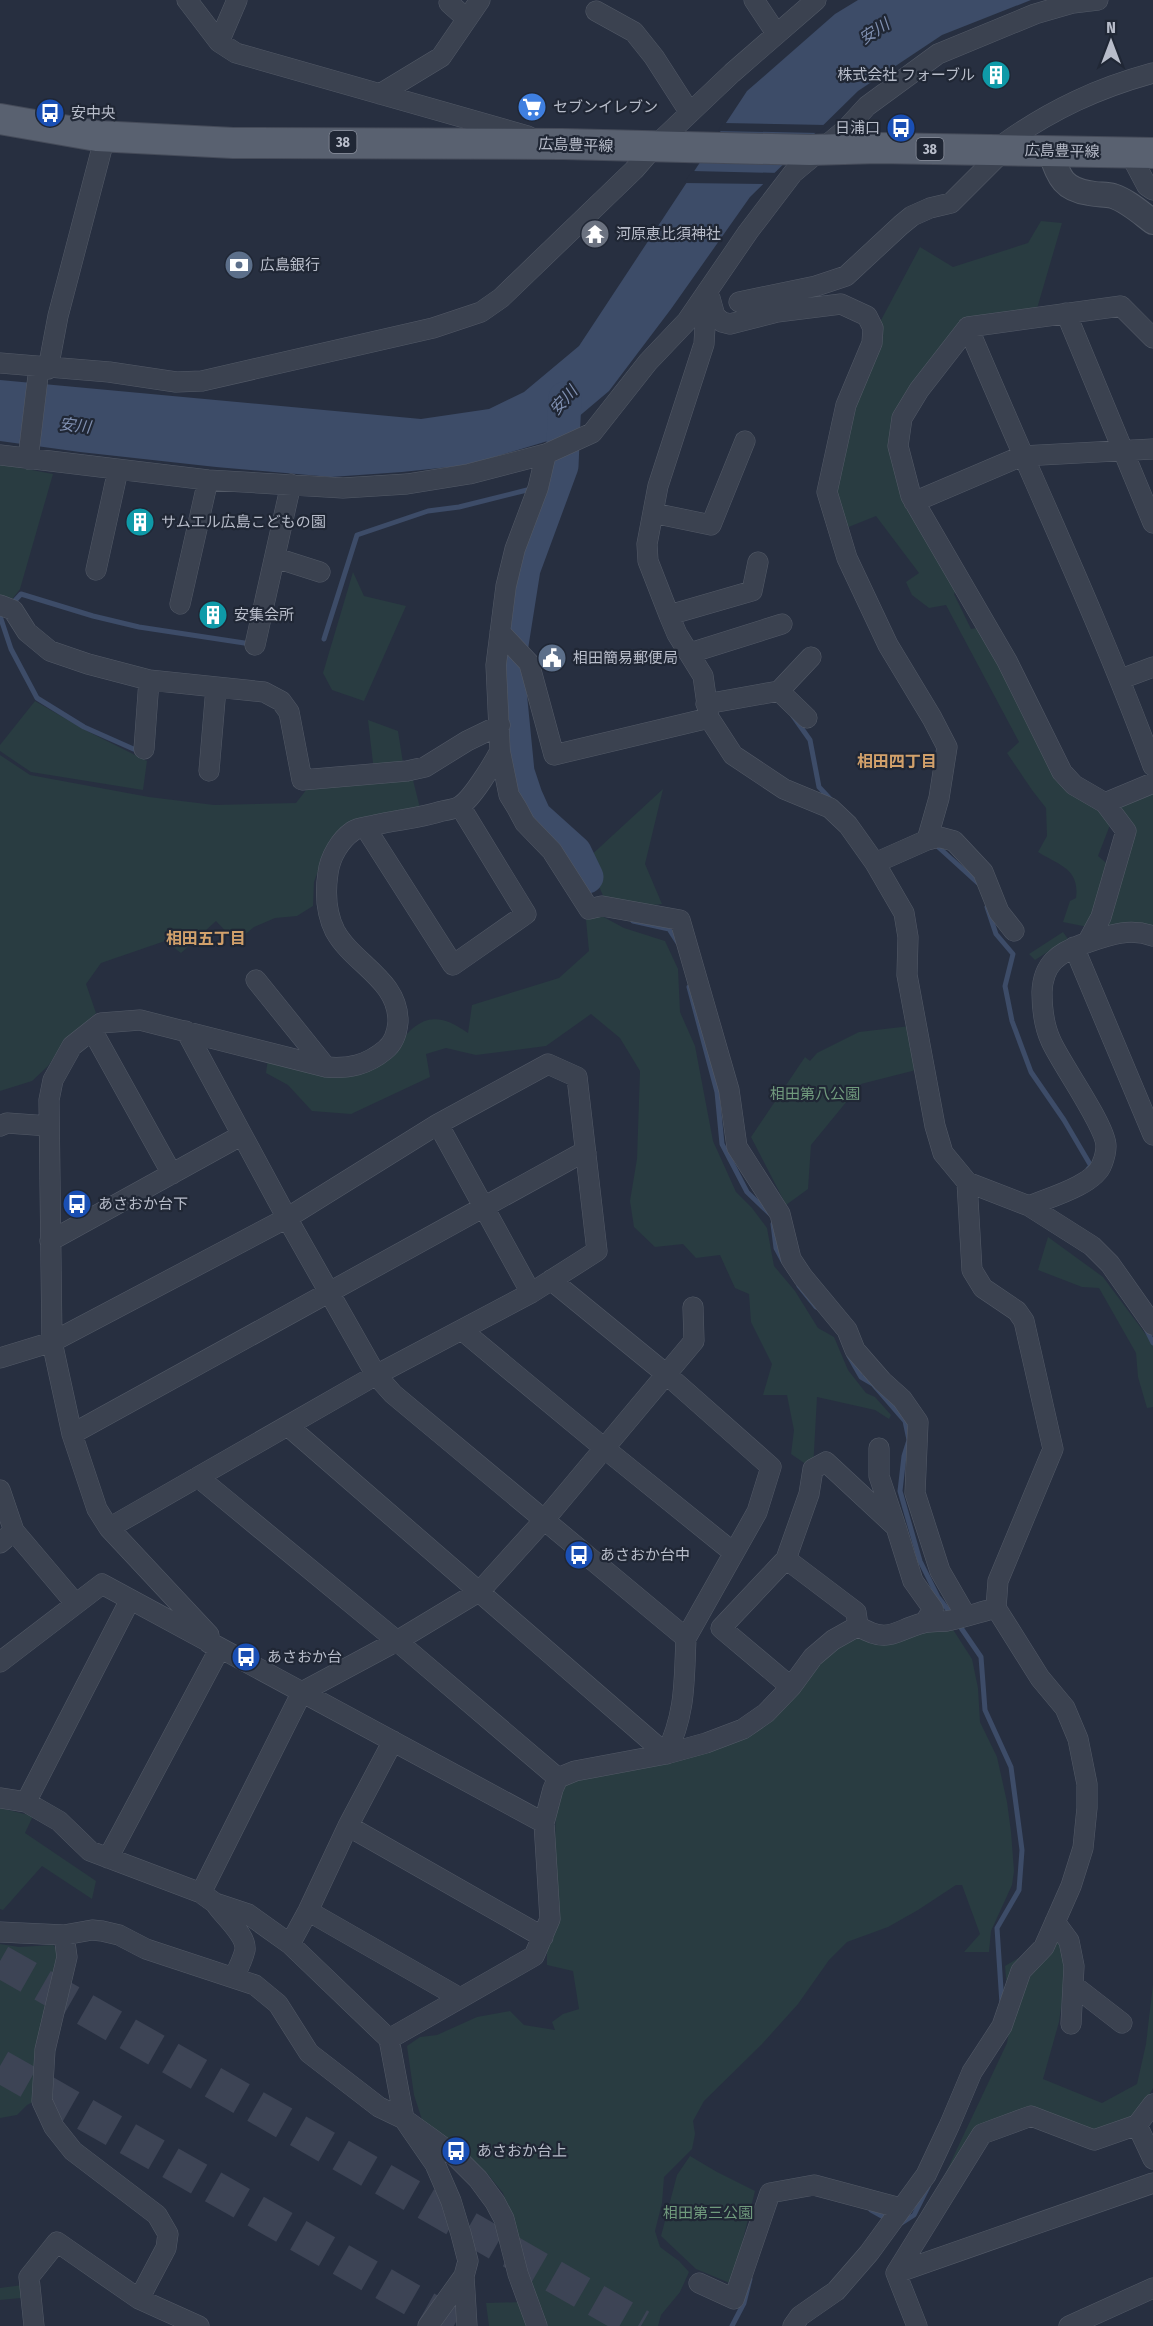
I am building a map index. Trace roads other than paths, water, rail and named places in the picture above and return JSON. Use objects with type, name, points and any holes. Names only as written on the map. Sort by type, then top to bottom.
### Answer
[{"type":"main road","name":"広島豊平線","points":[[0,119],[117,138],[233,143],[563,144],[816,150],[878,148],[1141,153]]},
{"type":"street","points":[[187,0],[219,42],[236,53],[563,144]]},
{"type":"street","points":[[219,42],[237,0]]},
{"type":"street","points":[[380,94],[441,57],[480,0]]},
{"type":"street","points":[[754,0],[776,33]]},
{"type":"street","points":[[0,364],[77,378],[109,372],[176,382],[202,381],[433,328],[481,312],[501,298],[634,170],[654,147],[776,33],[816,0]]},
{"type":"street","points":[[0,455],[208,480],[342,488],[407,484],[469,474],[546,454],[592,433],[648,362],[687,321],[793,173],[816,150],[846,129],[867,106],[938,54],[1035,14],[1072,3],[1098,0]]},
{"type":"street","points":[[449,3],[467,19]]},
{"type":"street","points":[[596,11],[633,32],[654,57],[690,113]]},
{"type":"street","points":[[739,302],[816,286],[846,276],[907,220],[930,208],[951,203],[1004,150],[1006,142],[1068,103],[1118,83],[1153,73]]},
{"type":"street","points":[[28,459],[43,372],[102,148]]},
{"type":"street","points":[[1050,152],[1061,180],[1066,186],[1086,193],[1112,196],[1127,203],[1153,222]]},
{"type":"street","points":[[1141,153],[1147,186],[1153,190]]},
{"type":"street","points":[[707,290],[704,344],[658,486],[647,544],[648,561],[677,634],[703,676],[708,711],[733,755],[784,789],[830,808],[848,825],[875,863],[904,913],[908,937],[907,975],[935,1126],[943,1153],[967,1182],[1029,1206],[1092,1246],[1110,1264],[1153,1326]]},
{"type":"street","points":[[707,290],[715,316],[722,322],[730,324],[777,312],[841,304],[867,316],[873,328],[872,343],[846,405],[827,492],[833,517],[851,568],[888,645],[947,747],[939,798],[927,840]]},
{"type":"street","points":[[1080,945],[1101,916],[1126,831],[1106,803],[1074,784],[1062,772],[1007,660],[914,502],[898,446],[902,418],[919,390],[968,327],[1121,306],[1153,338]]},
{"type":"street","points":[[1066,314],[1153,523]]},
{"type":"street","points":[[968,327],[1121,680],[1153,766]]},
{"type":"street","points":[[653,513],[711,525],[745,441]]},
{"type":"street","points":[[914,502],[1022,456],[1153,449]]},
{"type":"street","points":[[546,454],[538,488],[515,549],[506,586],[508,640],[496,665],[500,751],[509,795],[525,823],[552,852],[589,909],[602,906],[680,920],[729,1090],[737,1147],[780,1214],[791,1259],[802,1277],[847,1330],[855,1350],[882,1381],[902,1399],[918,1422],[915,1493],[940,1571],[966,1616]]},
{"type":"street","points":[[96,570],[118,470]]},
{"type":"street","points":[[180,604],[208,480]]},
{"type":"street","points":[[255,645],[291,484]]},
{"type":"street","points":[[276,558],[320,572]]},
{"type":"street","points":[[669,615],[752,591],[758,562]]},
{"type":"street","points":[[0,605],[13,610],[27,632],[50,651],[88,664],[149,680],[264,692],[281,700],[289,712],[302,780],[407,771],[425,767],[467,741],[500,725]]},
{"type":"street","points":[[690,653],[782,624]]},
{"type":"street","points":[[508,640],[529,663],[554,755],[779,691],[811,657]]},
{"type":"street","points":[[1121,680],[1153,667]]},
{"type":"street","points":[[144,749],[149,680]]},
{"type":"street","points":[[209,771],[216,688]]},
{"type":"street","points":[[779,691],[807,718]]},
{"type":"street","points":[[215,1645],[209,1635],[110,1528],[97,1509],[72,1434],[52,1342],[49,1101],[52,1080],[72,1046],[101,1023],[140,1020],[326,1067],[346,1069],[378,1056],[393,1044],[398,1029],[396,1005],[391,993],[336,933],[327,905],[328,870],[333,855],[354,830],[435,814],[460,806],[487,774],[500,751]]},
{"type":"street","points":[[1106,803],[1153,783]]},
{"type":"street","points":[[364,827],[453,964],[526,914],[460,806]]},
{"type":"street","points":[[875,863],[927,840],[939,837],[954,841],[983,872],[999,912],[1014,931]]},
{"type":"street","points":[[1029,1206],[1077,1186],[1090,1178],[1102,1166],[1106,1144],[1096,1119],[1050,1039],[1042,1008],[1042,982],[1048,964],[1080,945],[1117,932],[1142,932],[1153,936]]},
{"type":"street","points":[[1080,945],[1153,1135]]},
{"type":"street","points":[[256,980],[326,1067]]},
{"type":"street","points":[[92,1030],[172,1173]]},
{"type":"street","points":[[186,1031],[287,1218],[376,1375],[393,1394],[686,1638]]},
{"type":"street","points":[[0,1358],[52,1342],[287,1218],[438,1124],[549,1064],[577,1077],[597,1251],[531,1293],[376,1375],[110,1528]]},
{"type":"street","points":[[0,1126],[8,1123],[50,1126]]},
{"type":"street","points":[[438,1124],[531,1293]]},
{"type":"street","points":[[50,1241],[242,1135]]},
{"type":"street","points":[[72,1434],[580,1154],[586,1153]]},
{"type":"street","points":[[793,2326],[800,2316],[836,2291],[869,2253],[926,2175],[972,2072],[1002,2026],[1021,1971],[1044,1947],[1071,1886],[1083,1848],[1088,1808],[1087,1784],[1078,1739],[1065,1708],[1040,1678],[996,1608],[998,1581],[1053,1449],[1024,1321],[1017,1311],[984,1288],[972,1270],[967,1182]]},
{"type":"street","points":[[551,1280],[666,1374],[771,1467],[757,1512],[686,1638],[681,1713],[677,1732],[666,1754]]},
{"type":"street","points":[[208,1898],[302,1692],[397,1641],[480,1592],[545,1519],[694,1341],[693,1307]]},
{"type":"street","points":[[463,1330],[604,1448],[735,1553]]},
{"type":"street","points":[[288,1426],[666,1754]]},
{"type":"street","points":[[879,1448],[879,1476],[913,1581],[933,1609],[925,1622]]},
{"type":"street","points":[[791,1686],[721,1628],[786,1559],[809,1494],[813,1469],[826,1462],[896,1527]]},
{"type":"street","points":[[198,1477],[397,1641],[558,1778]]},
{"type":"street","points":[[0,1490],[7,1537],[75,1603]]},
{"type":"street","points":[[786,1559],[856,1612],[858,1626],[869,1633],[885,1636],[897,1634],[925,1622],[946,1621],[996,1608]]},
{"type":"street","points":[[0,1662],[102,1584],[544,1823]]},
{"type":"street","points":[[26,1802],[130,1600]]},
{"type":"street","points":[[389,2038],[534,1956],[550,1919],[544,1823],[558,1778],[575,1771],[666,1754],[706,1743],[743,1729],[766,1713],[813,1657],[833,1640],[858,1626]]},
{"type":"street","points":[[108,1858],[215,1645]]},
{"type":"street","points":[[290,1944],[393,1741]]},
{"type":"street","points":[[0,1798],[26,1802],[59,1821],[90,1851],[248,1914],[290,1944],[389,2038],[404,2119],[435,2164],[451,2201],[468,2261],[464,2276],[467,2326]]},
{"type":"street","points":[[348,1826],[543,1937]]},
{"type":"street","points":[[208,1898],[241,1933],[245,1949],[234,1977]]},
{"type":"street","points":[[308,1911],[460,1998]]},
{"type":"street","points":[[1055,1922],[1069,1941],[1074,1966],[1071,2024]]},
{"type":"street","points":[[0,1932],[64,1935],[92,1930],[111,1933],[146,1949],[255,1985],[279,2004],[309,2053],[379,2107],[404,2119],[455,2156],[478,2179],[504,2219],[518,2274],[537,2326]]},
{"type":"street","points":[[64,1935],[67,1957],[45,2049],[42,2101],[54,2127],[73,2151],[157,2215],[168,2234],[166,2248],[139,2299]]},
{"type":"street","points":[[1073,1985],[1122,2023]]},
{"type":"street","points":[[896,2273],[982,2134],[1030,2116],[1094,2140],[1137,2125],[1153,2104]]},
{"type":"street","points":[[1137,2125],[1153,2158]]},
{"type":"street","points":[[896,2273],[1153,2183]]},
{"type":"street","points":[[699,2283],[734,2298],[770,2193],[814,2185],[900,2208]]},
{"type":"street","points":[[34,2326],[30,2277],[57,2242],[139,2299],[200,2326]]},
{"type":"street","points":[[896,2273],[916,2326]]},
{"type":"street","points":[[428,2326],[464,2276]]},
{"type":"street","points":[[1069,2326],[1153,2288]]},
{"type":"water","name":"安川","points":[[858,0],[1031,0],[942,35],[858,91],[750,197],[671,309],[609,391],[551,440],[468,465],[331,477],[216,467],[0,441],[0,380],[421,419],[489,409],[524,392],[579,346],[747,91],[835,14]]},
{"type":"waterway","name":"安川","points":[[565,398],[562,466],[524,569],[508,670],[518,772],[526,796],[535,816],[575,852],[587,877]]},
{"type":"waterway","points":[[543,487],[555,484]]},
{"type":"waterway","points":[[324,639],[357,535],[428,511],[459,507],[531,489]]},
{"type":"waterway","points":[[10,606],[21,594],[139,627],[251,644]]},
{"type":"waterway","points":[[0,616],[11,649],[37,698],[84,727],[138,751]]},
{"type":"waterway","points":[[793,716],[810,740],[819,787],[832,801]]},
{"type":"waterway","points":[[935,844],[979,884]]},
{"type":"waterway","points":[[987,907],[996,934],[1013,954],[1005,986],[1012,1021],[1031,1072],[1064,1120],[1091,1166],[1088,1169]]},
{"type":"waterway","points":[[633,921],[669,929],[678,943]]},
{"type":"waterway","points":[[689,987],[717,1092],[722,1144],[747,1192],[769,1213]]},
{"type":"waterway","points":[[773,1224],[776,1248],[783,1261]]},
{"type":"waterway","points":[[799,1286],[816,1307]]},
{"type":"waterway","points":[[1146,1329],[1153,1343]]},
{"type":"waterway","points":[[849,1356],[861,1377],[873,1384],[905,1421],[909,1440],[904,1456],[900,1491],[920,1561],[938,1597],[952,1615]]},
{"type":"waterway","points":[[957,1622],[981,1657],[985,1710],[1011,1767],[1022,1850],[1019,1890],[997,1928],[1002,2004]]},
{"type":"waterway","points":[[900,2224],[914,2215],[928,2187]]},
{"type":"waterway","points":[[871,2210],[889,2220]]},
{"type":"waterway","points":[[732,2326],[744,2303],[750,2279]]},
{"type":"tunnel","points":[[0,1961],[641,2326]]},
{"type":"tunnel","points":[[0,2066],[458,2326]]},
{"type":"place","name":"株式会社 フォーブル","points":[[996,75]]},
{"type":"place","name":"セブンイレブン","points":[[532,107]]},
{"type":"place","name":"安中央","points":[[50,113]]},
{"type":"place","name":"日浦口","points":[[901,128]]},
{"type":"place","name":"河原恵比須神社","points":[[595,234]]},
{"type":"place","name":"広島銀行","points":[[239,265]]},
{"type":"place","name":"サムエル広島こどもの園","points":[[140,522]]},
{"type":"place","name":"安集会所","points":[[213,615]]},
{"type":"place","name":"相田簡易郵便局","points":[[552,658]]},
{"type":"place","name":"あさおか台下","points":[[77,1204]]},
{"type":"place","name":"あさおか台中","points":[[579,1555]]},
{"type":"place","name":"あさおか台","points":[[246,1657]]},
{"type":"place","name":"あさおか台上","points":[[456,2151]]},
{"type":"district","name":"相田四丁目","points":[[897,761]]},
{"type":"district","name":"相田五丁目","points":[[206,938]]},
{"type":"park label","name":"相田第八公園","points":[[815,1094]]},
{"type":"park label","name":"相田第三公園","points":[[708,2213]]}]
